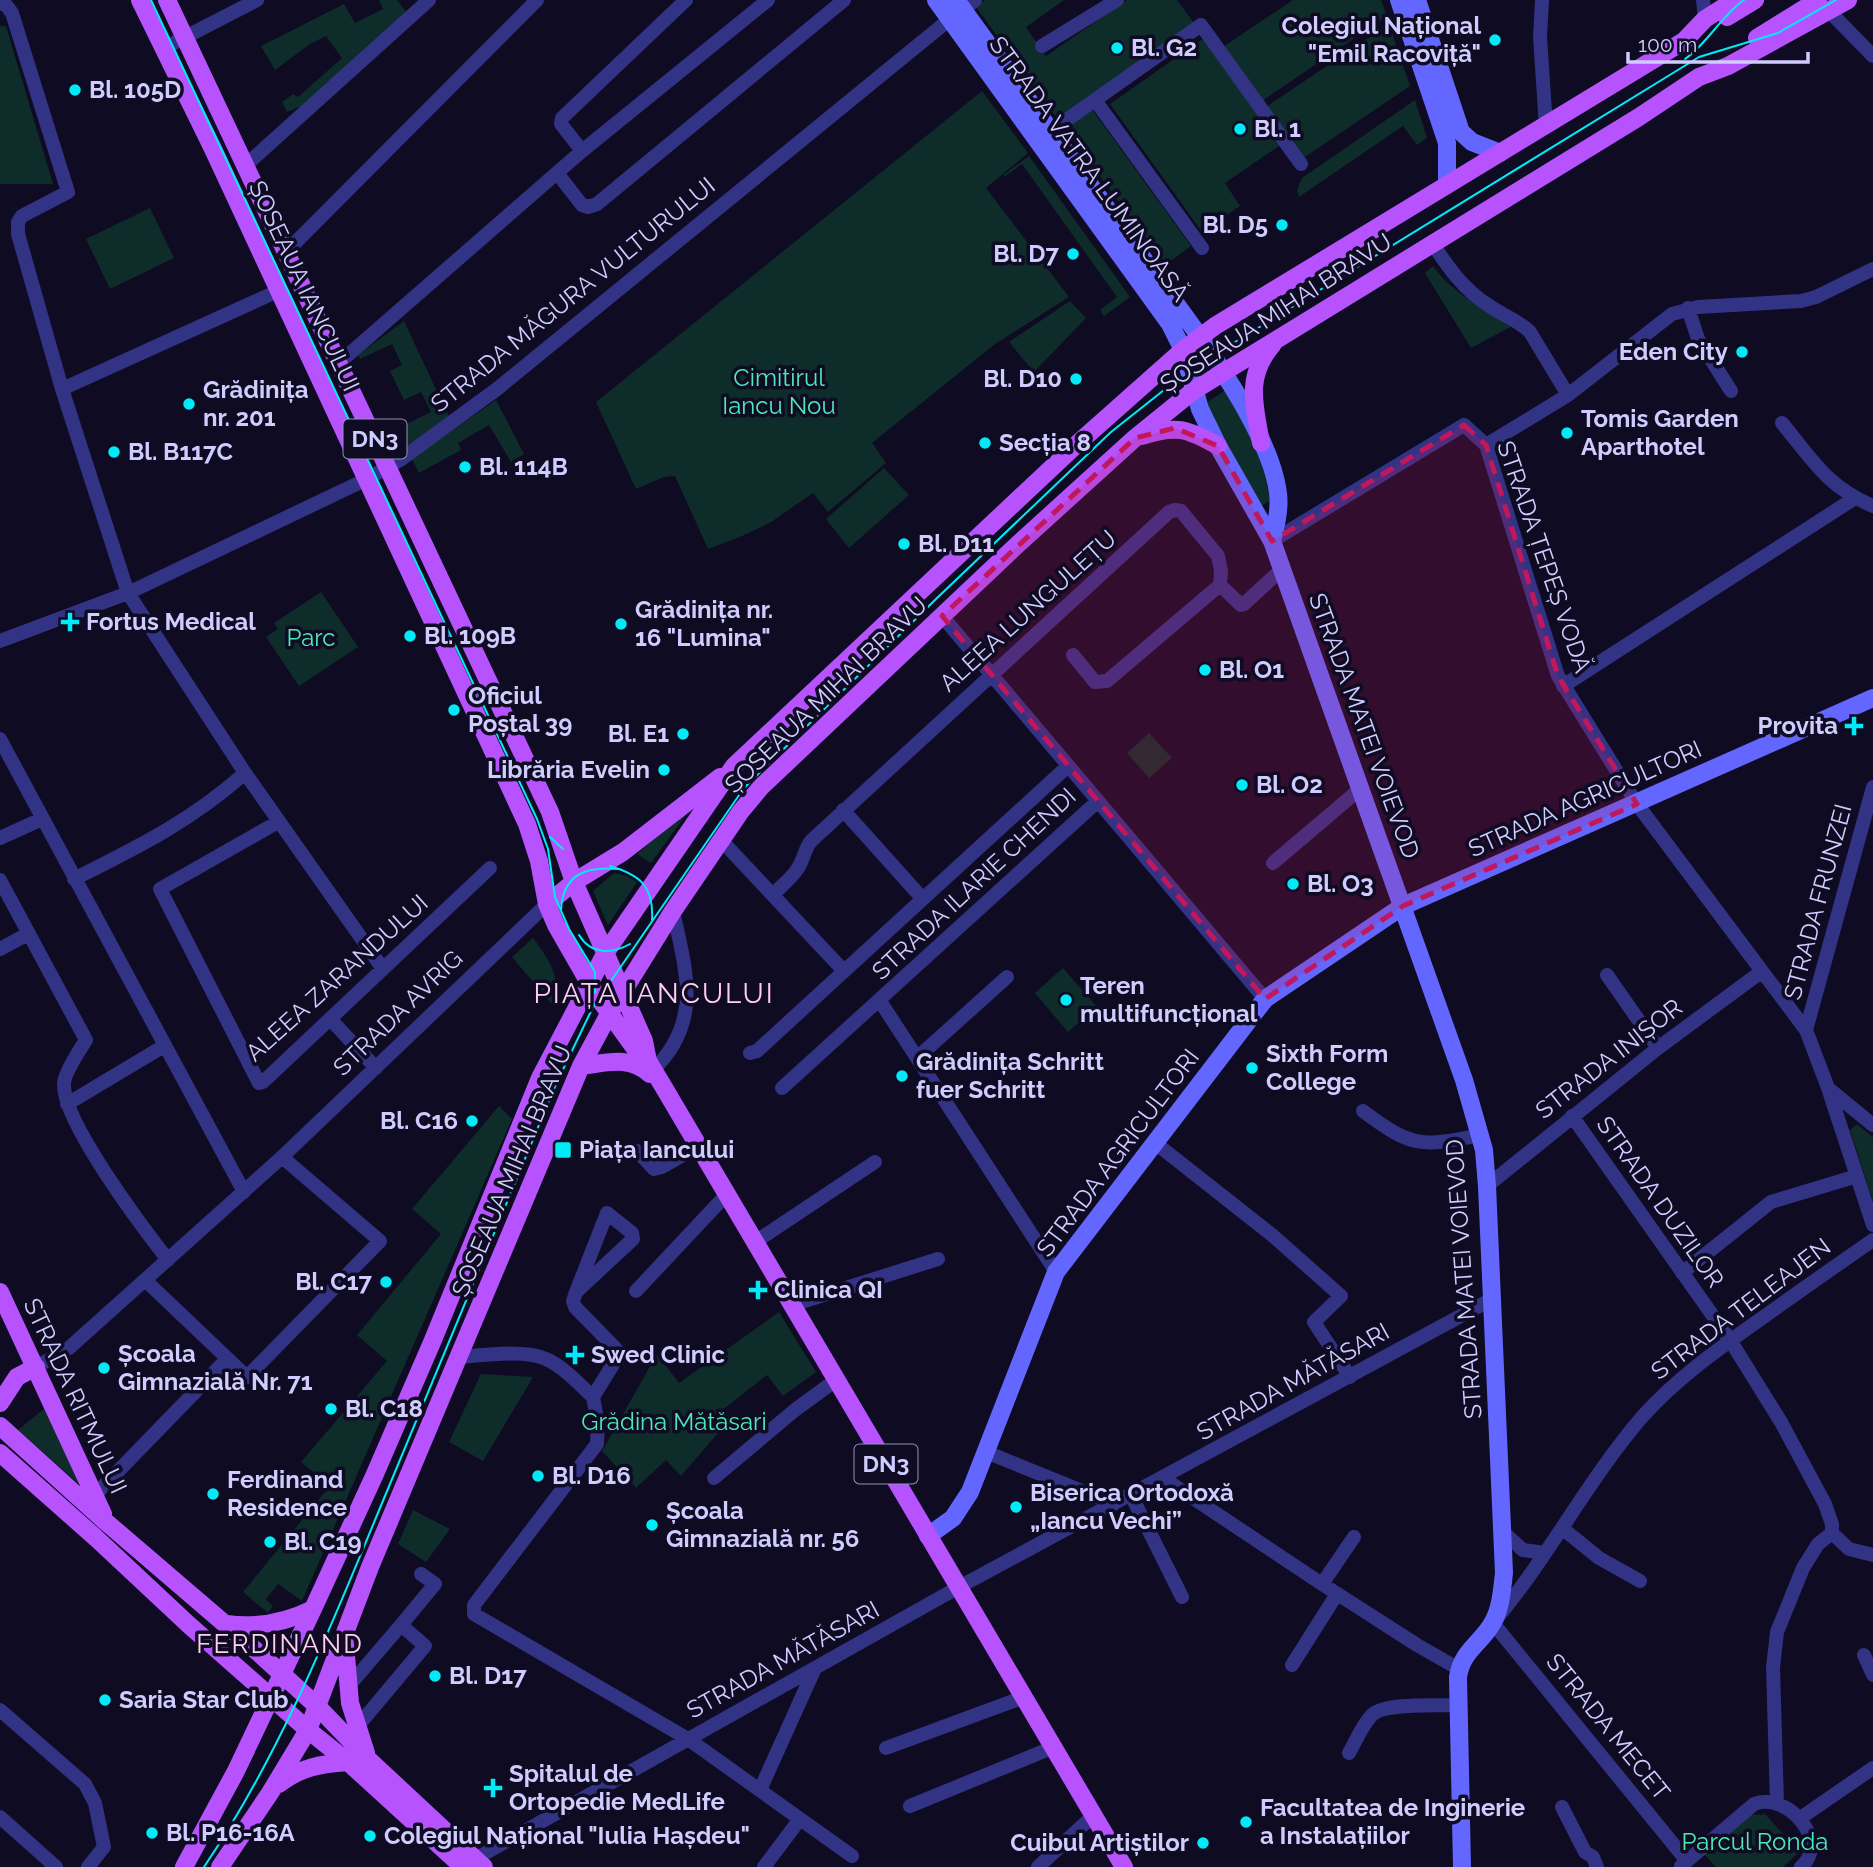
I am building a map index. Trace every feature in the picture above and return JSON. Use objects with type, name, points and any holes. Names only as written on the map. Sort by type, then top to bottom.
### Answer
[{"type":"main road","name":"ȘOSEAUA IANCULUI","points":[[140,0],[527,824],[539,861],[547,904]]},
{"type":"main road","name":"ȘOSEAUA IANCULUI","points":[[167,0],[550,812],[574,882]]},
{"type":"main road","name":"ȘOSEAUA MIHAI BRAVU","points":[[184,1867],[226,1790],[313,1608],[422,1364],[540,1078],[606,952],[734,766],[1076,445],[1183,350],[1200,337],[1684,41],[1705,19],[1735,0]]},
{"type":"main road","points":[[1684,41],[1755,0]]},
{"type":"main road","name":"ȘOSEAUA MIHAI BRAVU","points":[[220,1867],[308,1730],[344,1633],[421,1445],[581,1066],[609,1014],[673,911],[751,799],[769,779],[1135,438],[1191,382],[1223,371],[1639,117],[1699,77],[1728,66],[1824,6],[1849,0]]},
{"type":"main road","points":[[1261,443],[1254,405],[1254,380],[1261,360],[1280,336]]},
{"type":"main road","points":[[1135,438],[1175,428],[1194,433],[1218,446]]},
{"type":"main road","points":[[547,904],[734,766]]},
{"type":"main road","points":[[563,849],[583,860],[603,865]]},
{"type":"main road","name":"DN3","points":[[574,882],[644,1041],[650,1065]]},
{"type":"main road","name":"DN3","points":[[547,904],[588,983],[636,1050],[650,1065],[699,1146],[1124,1867]]},
{"type":"main road","points":[[581,1066],[617,1061],[633,1062],[663,1086]]},
{"type":"main road","name":"STRADA RITMULUI","points":[[0,1292],[106,1522]]},
{"type":"main road","name":"STRADA AVRIG","points":[[0,1403],[8,1377],[36,1367]]},
{"type":"main road","points":[[0,1426],[318,1707],[474,1864]]},
{"type":"main road","points":[[0,1453],[308,1730],[381,1793],[474,1864]]},
{"type":"main road","points":[[0,1472],[19,1470]]},
{"type":"main road","points":[[226,1624],[266,1625],[290,1619],[313,1608]]},
{"type":"main road","points":[[344,1633],[348,1686],[357,1727],[381,1793]]},
{"type":"main road","points":[[270,1793],[301,1769],[313,1765],[348,1762]]},
{"type":"street","points":[[164,48],[257,0]]},
{"type":"street","points":[[246,165],[429,0]]},
{"type":"street","points":[[287,251],[537,0]]},
{"type":"street","points":[[582,151],[561,124],[562,118],[686,0]]},
{"type":"street","points":[[340,362],[582,151],[768,0]]},
{"type":"street","points":[[557,173],[582,205],[588,207],[597,204],[844,0]]},
{"type":"street","name":"STRADA VATRA LUMINOASĂ","points":[[936,0],[961,7],[1223,371]]},
{"type":"street","points":[[1042,46],[1117,0]]},
{"type":"street","points":[[1399,0],[1447,143],[1447,185]]},
{"type":"street","points":[[1417,0],[1461,132],[1468,139],[1500,153]]},
{"type":"street","points":[[1542,0],[1540,37],[1546,127]]},
{"type":"street","points":[[1703,0],[1705,19]]},
{"type":"street","points":[[0,3],[6,5],[12,13],[68,192],[22,216],[17,228],[62,389],[128,593],[244,773],[383,970]]},
{"type":"street","points":[[1824,6],[1873,55]]},
{"type":"street","name":"STRADA VATRA LUMINOASĂ","points":[[961,7],[1170,324],[1183,350],[1191,382]]},
{"type":"street","name":"STRADA MĂGURA VULTURULUI","points":[[0,641],[128,593],[389,467],[496,389],[961,7]]},
{"type":"street","points":[[1051,131],[1201,24],[1301,164]]},
{"type":"street","points":[[1095,100],[1202,248]]},
{"type":"street","points":[[1432,243],[1464,287],[1489,306],[1522,324],[1530,332],[1568,395]]},
{"type":"street","points":[[1486,445],[1568,395],[1663,320],[1688,308],[1801,301],[1873,269]]},
{"type":"street","points":[[62,389],[278,291]]},
{"type":"street","points":[[1688,308],[1698,339],[1731,391]]},
{"type":"street","points":[[1223,371],[1261,443],[1278,490],[1279,505],[1272,541]]},
{"type":"street","name":"STRADA MATEI VOIEVOD","points":[[1191,382],[1218,446],[1272,541],[1404,906],[1464,1080],[1480,1135],[1487,1186],[1504,1573],[1493,1623],[1472,1646],[1459,1669]]},
{"type":"street","points":[[1782,422],[1833,483],[1873,506]]},
{"type":"street","name":"STRADA ȚEPEȘ VODĂ","points":[[1272,541],[1464,425],[1486,445],[1553,663],[1563,686],[1637,804],[1806,1030],[1873,1226]]},
{"type":"street","points":[[1563,686],[1855,498]]},
{"type":"street","name":"ALEEA LUNGULEȚU","points":[[773,895],[801,865],[804,850],[810,841],[1169,512],[1181,511],[1218,556],[1220,585]]},
{"type":"street","points":[[1073,655],[1095,682],[1107,681],[1220,585],[1237,603],[1244,604],[1282,569]]},
{"type":"street","points":[[942,616],[1265,999]]},
{"type":"street","name":"STRADA AGRICULTORI","points":[[928,1536],[943,1527],[962,1506],[986,1452],[1056,1272],[1265,999],[1404,906],[1873,698]]},
{"type":"street","points":[[0,738],[244,1192]]},
{"type":"street","points":[[750,1053],[757,1051],[1068,766]]},
{"type":"street","points":[[74,879],[180,823],[222,793],[244,773]]},
{"type":"street","name":"STRADA FRUNZEI","points":[[1806,1030],[1873,787]]},
{"type":"street","points":[[1273,863],[1360,789]]},
{"type":"street","name":"STRADA ILARIE CHENDI","points":[[782,1088],[1098,801]]},
{"type":"street","points":[[843,810],[922,898]]},
{"type":"street","points":[[0,838],[42,819]]},
{"type":"street","name":"ALEEA ZARANDULUI","points":[[278,822],[160,890],[259,1083],[331,1020],[490,868]]},
{"type":"street","points":[[721,840],[843,970]]},
{"type":"street","points":[[0,880],[86,1040],[63,1082],[67,1104],[124,1204],[168,1260]]},
{"type":"street","name":"STRADA AVRIG","points":[[36,1367],[69,1348],[244,1192],[547,904]]},
{"type":"street","points":[[650,1065],[673,1047],[685,1017],[685,970],[673,911]]},
{"type":"street","points":[[0,948],[28,934]]},
{"type":"street","name":"STRADA INIȘOR","points":[[1487,1186],[1658,1048],[1761,972]]},
{"type":"street","points":[[1608,975],[1658,1048]]},
{"type":"street","points":[[918,1057],[1007,977]]},
{"type":"street","name":"STRADA ILARIE CHENDI","points":[[880,1001],[1056,1272]]},
{"type":"street","points":[[331,1020],[376,1068]]},
{"type":"street","points":[[67,1104],[164,1046]]},
{"type":"street","points":[[1828,1088],[1873,1125]]},
{"type":"street","points":[[1363,1111],[1389,1130],[1423,1143],[1480,1135]]},
{"type":"street","name":"STRADA DUZILOR","points":[[1572,1116],[1730,1340],[1782,1422],[1830,1516],[1832,1534]]},
{"type":"street","points":[[1154,1142],[1272,1235],[1341,1296],[1314,1322],[1350,1377]]},
{"type":"street","points":[[637,1152],[651,1168],[658,1169],[699,1146]]},
{"type":"street","points":[[145,1280],[247,1377],[380,1241],[282,1157]]},
{"type":"street","points":[[755,1242],[875,1162]]},
{"type":"street","points":[[1682,1273],[1771,1202],[1857,1176]]},
{"type":"street","points":[[636,1292],[727,1194]]},
{"type":"street","points":[[576,1292],[633,1238],[632,1233],[607,1213],[576,1292],[573,1301],[575,1307],[617,1350],[615,1361],[593,1397],[598,1431],[595,1450],[474,1605],[474,1614],[688,1739],[852,1856]]},
{"type":"street","name":"STRADA TELEAJEN","points":[[1493,1623],[1642,1418],[1676,1382],[1730,1340],[1873,1240]]},
{"type":"street","points":[[792,1305],[938,1259]]},
{"type":"street","name":"STRADA MĂTĂSARI","points":[[474,1864],[688,1739],[959,1587],[1492,1299]]},
{"type":"street","points":[[459,1357],[485,1354],[546,1359],[556,1364],[593,1397]]},
{"type":"street","points":[[94,1496],[227,1359]]},
{"type":"street","points":[[715,1478],[794,1410],[836,1380]]},
{"type":"street","points":[[986,1452],[1114,1504]]},
{"type":"street","points":[[1163,1478],[1322,1584],[1459,1669],[1462,1867]]},
{"type":"street","points":[[1131,1495],[1182,1597]]},
{"type":"street","points":[[1562,1528],[1599,1558],[1640,1581]]},
{"type":"street","points":[[1503,1532],[1523,1550],[1545,1553]]},
{"type":"street","points":[[1777,1803],[1773,1668],[1777,1632],[1803,1568],[1818,1544],[1832,1534],[1849,1549],[1873,1555]]},
{"type":"street","points":[[1322,1584],[1354,1536]]},
{"type":"street","points":[[353,1681],[435,1584],[421,1574]]},
{"type":"street","points":[[1292,1665],[1338,1594]]},
{"type":"street","name":"STRADA MECET","points":[[1493,1623],[1683,1864]]},
{"type":"street","points":[[357,1727],[425,1647],[401,1625]]},
{"type":"street","points":[[1864,1655],[1873,1675]]},
{"type":"street","points":[[760,1790],[815,1668]]},
{"type":"street","points":[[886,1748],[1024,1697]]},
{"type":"street","points":[[1349,1753],[1372,1715],[1382,1709],[1458,1705]]},
{"type":"street","points":[[0,1710],[85,1784],[95,1803],[104,1847],[88,1867]]},
{"type":"street","points":[[910,1806],[1054,1748]]},
{"type":"street","points":[[1799,1819],[1873,1768]]},
{"type":"street","points":[[1683,1864],[1754,1804],[1763,1801],[1777,1803],[1799,1819],[1811,1843],[1810,1857],[1801,1867]]},
{"type":"street","points":[[1562,1807],[1585,1852],[1593,1857],[1597,1867]]},
{"type":"street","points":[[1038,1867],[1094,1815]]},
{"type":"street","points":[[0,1817],[56,1867]]},
{"type":"street","points":[[764,1867],[800,1819]]},
{"type":"highlighted area","points":[[1464,425],[1486,445],[1558,676],[1637,804],[1403,906],[1265,999],[942,616],[1135,438],[1175,428],[1218,446],[1272,541]]},
{"type":"green space","points":[[379,0],[397,0],[407,13],[306,104],[287,112],[282,102],[293,94],[298,97],[342,58],[326,36],[310,44],[275,70],[261,46],[344,4],[355,23],[383,9]]},
{"type":"green space","points":[[985,0],[1064,0],[1026,27],[1046,56],[1127,0],[1177,0],[1194,23],[1058,120],[976,7]]},
{"type":"green space","points":[[1293,0],[1381,0],[1387,16],[1262,101],[1223,47]]},
{"type":"green space","points":[[1389,24],[1410,86],[1302,159],[1266,107]]},
{"type":"green space","points":[[0,26],[6,26],[53,184],[0,184]]},
{"type":"green space","points":[[1204,38],[1279,146],[1225,183],[1240,206],[1202,232],[1110,104]]},
{"type":"green space","name":"Cimitirul Iancu Nou","points":[[982,91],[1028,153],[986,188],[1069,297],[995,344],[872,443],[886,463],[828,512],[813,493],[771,522],[708,549],[675,476],[664,477],[636,489],[596,402]]},
{"type":"green space","points":[[1415,100],[1427,138],[1417,145],[1403,126],[1299,197],[1297,190],[1302,178]]},
{"type":"green space","points":[[1091,108],[1191,246],[1165,265],[1064,127]]},
{"type":"green space","points":[[1029,156],[1130,297],[1104,316],[1100,310],[1117,297],[1022,164],[1004,177],[1003,175]]},
{"type":"green space","points":[[150,208],[174,258],[110,289],[86,239]]},
{"type":"green space","points":[[1433,266],[1460,293],[1514,325],[1471,348],[1425,273]]},
{"type":"green space","points":[[1070,301],[1086,318],[1034,372],[1009,342]]},
{"type":"green space","points":[[404,321],[449,417],[403,449],[394,430],[431,412],[421,392],[404,400],[390,371],[402,365],[392,344],[360,359],[358,355]]},
{"type":"green space","points":[[1230,387],[1264,471],[1270,501],[1257,508],[1202,406]]},
{"type":"green space","points":[[496,400],[524,454],[511,462],[489,425],[458,443],[461,450],[419,473],[412,459]]},
{"type":"green space","points":[[884,468],[909,495],[849,548],[826,519]]},
{"type":"green space","name":"Parc","points":[[321,592],[358,647],[299,686],[266,637],[278,629],[274,623]]},
{"type":"green space","points":[[1149,733],[1172,758],[1149,778],[1127,753]]},
{"type":"green space","points":[[688,812],[651,863],[637,854],[675,820]]},
{"type":"green space","points":[[614,873],[637,882],[608,925],[593,891]]},
{"type":"green space","points":[[533,938],[555,978],[555,995],[551,1003],[512,957]]},
{"type":"green space","name":"Teren multifuncțional","points":[[1063,968],[1097,1007],[1068,1032],[1035,993]]},
{"type":"green space","points":[[499,1106],[512,1119],[302,1601],[278,1584],[266,1599],[273,1606],[268,1613],[243,1592],[330,1486],[301,1462],[387,1361],[357,1335],[441,1234],[412,1209]]},
{"type":"green space","points":[[1857,1124],[1873,1137],[1873,1201],[1850,1130]]},
{"type":"green space","name":"Grădina Mătăsari","points":[[779,1312],[816,1372],[783,1396],[767,1375],[715,1416],[723,1427],[681,1476],[666,1460],[636,1488],[602,1451],[657,1354],[679,1383]]},
{"type":"green space","points":[[481,1374],[533,1377],[483,1461],[449,1442]]},
{"type":"green space","points":[[45,1408],[81,1486],[18,1430]]},
{"type":"green space","points":[[413,1510],[450,1529],[426,1562],[398,1544]]},
{"type":"green space","name":"Parcul Ronda","points":[[1764,1813],[1799,1852],[1783,1867],[1716,1867],[1703,1853],[1748,1814]]},
{"type":"tram line","points":[[151,0],[537,819],[548,849],[555,897],[569,929],[595,972],[595,993]]},
{"type":"tram line","points":[[1685,59],[1744,0]]},
{"type":"tram line","points":[[204,1867],[258,1778],[304,1686],[556,1084],[593,1007],[744,788],[1111,432],[1164,390],[1227,347],[1699,57],[1778,33],[1836,0]]},
{"type":"tram line","points":[[550,837],[563,849]]},
{"type":"tram line","points":[[610,866],[637,878],[648,890],[652,920]]},
{"type":"tram line","points":[[561,910],[566,888],[571,880],[586,871],[618,869]]},
{"type":"tram line","points":[[579,935],[584,942],[602,951],[616,950],[630,944]]},
{"type":"place","name":"Colegiul Național \"Emil Racoviță\"","points":[[1495,40]]},
{"type":"place","name":"Bl. G2","points":[[1117,48]]},
{"type":"place","name":"Bl. 105D","points":[[75,90]]},
{"type":"place","name":"Bl. 1","points":[[1240,129]]},
{"type":"place","name":"Bl. D5","points":[[1282,225]]},
{"type":"place","name":"Bl. D7","points":[[1073,254]]},
{"type":"place","name":"Eden City","points":[[1742,352]]},
{"type":"place","name":"Bl. D10","points":[[1076,379]]},
{"type":"place","name":"Grădinița nr. 201","points":[[189,404]]},
{"type":"place","name":"Tomis Garden Aparthotel","points":[[1567,433]]},
{"type":"place","name":"Secția 8","points":[[985,443]]},
{"type":"place","name":"Bl. B117C","points":[[114,452]]},
{"type":"place","name":"Bl. 114B","points":[[465,467]]},
{"type":"place","name":"Bl. D11","points":[[904,544]]},
{"type":"place","name":"Fortus Medical","points":[[70,622]]},
{"type":"place","name":"Grădinița nr. 16 \"Lumina\"","points":[[621,624]]},
{"type":"place","name":"Bl. 109B","points":[[410,636]]},
{"type":"place","name":"Bl. O1","points":[[1205,670]]},
{"type":"place","name":"Oficiul Poștal 39","points":[[454,710]]},
{"type":"place","name":"Provita","points":[[1854,726]]},
{"type":"place","name":"Bl. E1","points":[[683,734]]},
{"type":"place","name":"Librăria Evelin","points":[[664,770]]},
{"type":"place","name":"Bl. O2","points":[[1242,785]]},
{"type":"place","name":"Bl. O3","points":[[1293,884]]},
{"type":"place","name":"Teren multifuncțional","points":[[1066,1000]]},
{"type":"place","name":"Sixth Form College","points":[[1252,1068]]},
{"type":"place","name":"Grădinița Schritt fuer Schritt","points":[[902,1076]]},
{"type":"place","name":"Bl. C16","points":[[472,1121]]},
{"type":"place","name":"Piața Iancului","points":[[563,1150]]},
{"type":"place","name":"Bl. C17","points":[[386,1282]]},
{"type":"place","name":"Clinica QI","points":[[758,1290]]},
{"type":"place","name":"Swed Clinic","points":[[575,1355]]},
{"type":"place","name":"Școala Gimnazială Nr. 71","points":[[104,1368]]},
{"type":"place","name":"Bl. C18","points":[[331,1409]]},
{"type":"place","name":"Bl. D16","points":[[538,1476]]},
{"type":"place","name":"Ferdinand Residence","points":[[213,1494]]},
{"type":"place","name":"Biserica Ortodoxă „Iancu Vechi”","points":[[1016,1507]]},
{"type":"place","name":"Școala Gimnazială nr. 56","points":[[652,1525]]},
{"type":"place","name":"Bl. C19","points":[[270,1542]]},
{"type":"place","name":"Bl. D17","points":[[435,1676]]},
{"type":"place","name":"Saria Star Club","points":[[105,1700]]},
{"type":"place","name":"Spitalul de Ortopedie MedLife","points":[[493,1788]]},
{"type":"place","name":"Facultatea de Inginerie a Instalațiilor","points":[[1246,1822]]},
{"type":"place","name":"Bl. P16-16A","points":[[152,1833]]},
{"type":"place","name":"Colegiul Național \"Iulia Hașdeu\"","points":[[370,1836]]},
{"type":"place","name":"Cuibul Artiștilor","points":[[1203,1843]]},
{"type":"district","name":"PIAȚA IANCULUI","points":[[654,993]]},
{"type":"district","name":"FERDINAND","points":[[280,1644]]}]
